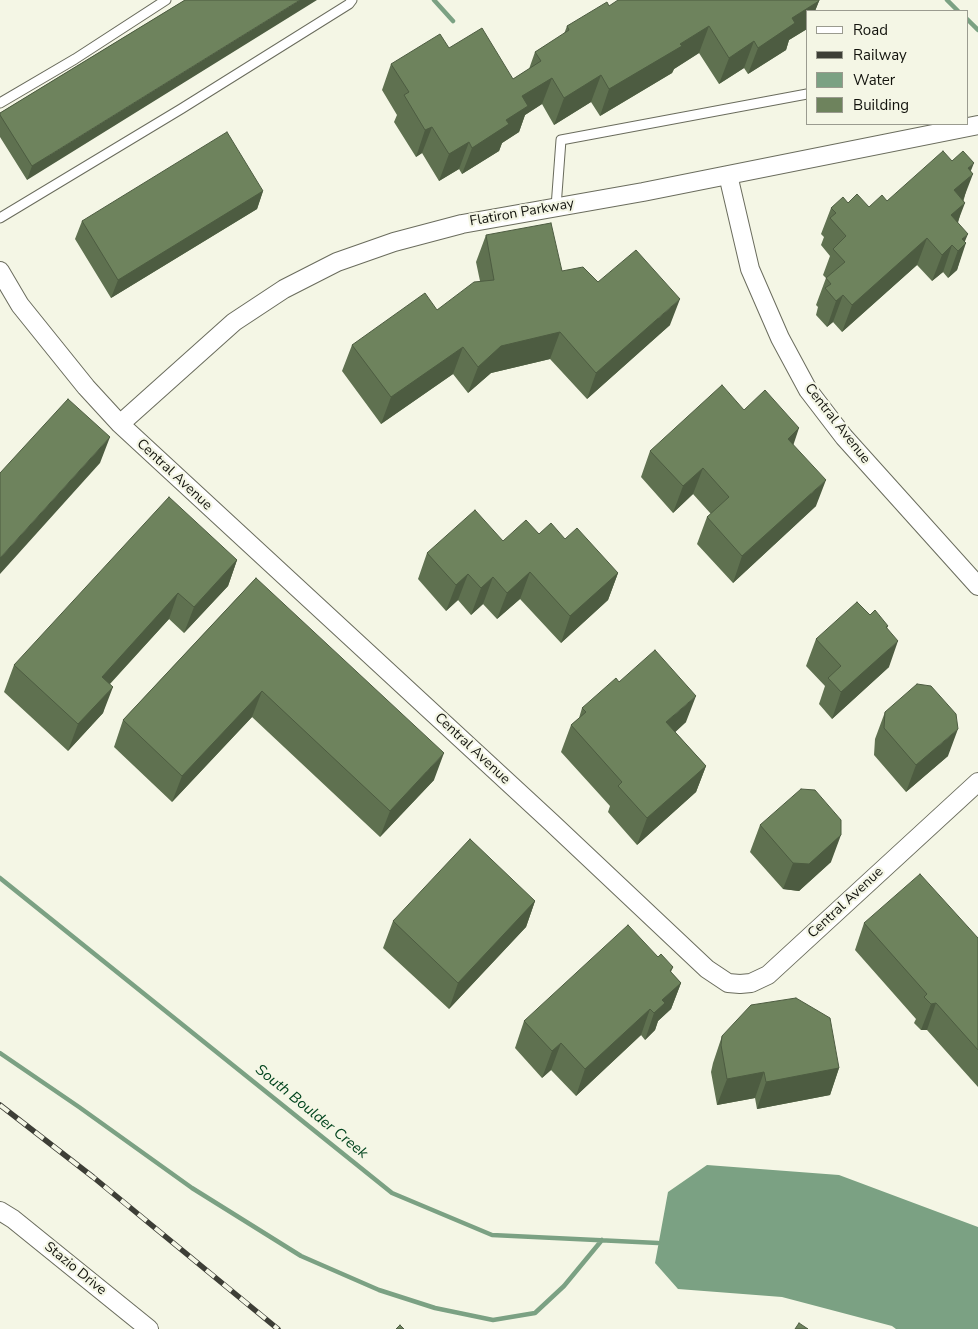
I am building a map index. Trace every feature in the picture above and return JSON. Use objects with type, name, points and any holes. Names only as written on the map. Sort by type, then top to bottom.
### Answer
[{"type":"street","name":"Flatiron Parkway","points":[[120,424],[234,322],[284,289],[337,262],[394,242],[462,224],[728,176],[978,125]]},
{"type":"street","name":"Central Avenue","points":[[728,176],[750,269],[780,338],[808,390],[844,437],[978,586]]},
{"type":"street","name":"Central Avenue","points":[[0,272],[20,305],[86,387],[120,424],[707,969],[728,982],[751,983],[768,975],[978,782]]},
{"type":"street","name":"Stazio Drive","points":[[0,1211],[13,1219],[149,1329]]},
{"type":"lane","points":[[0,103],[75,59],[166,0]]},
{"type":"lane","points":[[0,218],[181,109],[352,0]]},
{"type":"lane","points":[[556,207],[561,140],[806,94]]},
{"type":"water","points":[[707,1165],[839,1175],[978,1227],[978,1329],[896,1329],[892,1326],[782,1297],[678,1289],[655,1263],[668,1192]]},
{"type":"building","points":[[185,0],[300,0],[32,166],[0,113]]},
{"type":"building","points":[[618,0],[819,1],[792,18],[795,23],[758,48],[754,41],[729,58],[709,26],[680,44],[682,46],[609,89],[601,75],[564,98],[552,78],[522,96],[528,106],[506,120],[509,124],[472,148],[469,142],[449,154],[432,127],[425,130],[404,95],[409,92],[391,64],[440,34],[449,48],[482,28],[513,79],[541,61],[535,52],[569,30],[567,26],[607,2],[609,6]]},
{"type":"building","points":[[227,132],[263,191],[118,280],[82,221]]},
{"type":"building","points":[[943,151],[952,161],[963,151],[974,163],[968,168],[973,174],[954,190],[965,203],[951,215],[968,234],[962,239],[966,243],[958,251],[952,245],[942,255],[927,238],[852,305],[843,295],[836,301],[825,288],[831,284],[826,278],[845,262],[833,249],[846,236],[830,218],[836,213],[831,208],[843,197],[848,203],[857,194],[869,207],[882,195],[887,201]]},
{"type":"building","points":[[551,223],[562,271],[583,267],[598,282],[636,250],[680,299],[596,373],[560,332],[501,346],[478,367],[463,347],[391,397],[352,345],[425,293],[437,310],[474,282],[494,280],[486,235]]},
{"type":"building","points":[[722,385],[744,410],[765,390],[799,428],[788,439],[826,480],[742,556],[707,517],[729,497],[703,468],[683,486],[650,451]]},
{"type":"building","points":[[68,399],[110,437],[0,558],[0,473]]},
{"type":"building","points":[[169,497],[237,560],[194,607],[178,593],[102,677],[113,687],[78,724],[14,665]]},
{"type":"building","points":[[475,510],[503,541],[526,520],[539,534],[551,523],[565,539],[577,528],[618,573],[570,616],[530,572],[507,593],[493,577],[481,588],[468,574],[456,585],[427,553]]},
{"type":"building","points":[[256,578],[444,753],[390,811],[262,691],[182,776],[123,720]]},
{"type":"building","points":[[857,602],[870,615],[875,610],[898,641],[841,692],[828,678],[841,666],[816,639]]},
{"type":"building","points":[[655,650],[696,696],[666,722],[706,766],[647,818],[618,786],[622,782],[571,725],[586,712],[582,708],[616,678],[619,682]]},
{"type":"building","points":[[917,684],[931,686],[956,714],[958,729],[916,765],[884,728],[885,712]]},
{"type":"building","points":[[801,789],[815,790],[841,820],[841,835],[809,864],[793,863],[760,825]]},
{"type":"building","points":[[470,839],[535,901],[458,983],[393,921]]},
{"type":"building","points":[[920,874],[978,938],[978,1050],[936,1003],[931,1004],[924,997],[927,994],[864,923]]},
{"type":"building","points":[[628,925],[658,957],[661,954],[673,967],[670,971],[681,983],[662,1000],[665,1003],[654,1013],[650,1009],[585,1069],[561,1043],[552,1051],[524,1021]]},
{"type":"building","points":[[796,998],[830,1018],[839,1068],[766,1082],[764,1072],[727,1079],[721,1045],[722,1036],[751,1005]]},
{"type":"building","points":[[799,1323],[808,1329],[795,1329]]},
{"type":"building","points":[[400,1325],[404,1329],[396,1329]]},
{"type":"waterway","points":[[434,0],[453,21]]},
{"type":"waterway","points":[[947,0],[957,10]]},
{"type":"waterway","points":[[968,20],[978,30]]},
{"type":"waterway","name":"South Boulder Creek","points":[[0,878],[392,1193],[492,1235],[658,1243]]},
{"type":"waterway","points":[[0,1053],[192,1188],[301,1256],[379,1290],[435,1308],[493,1320],[535,1313],[564,1286],[602,1240]]},
{"type":"railway","points":[[0,1105],[93,1177],[278,1329]]}]
